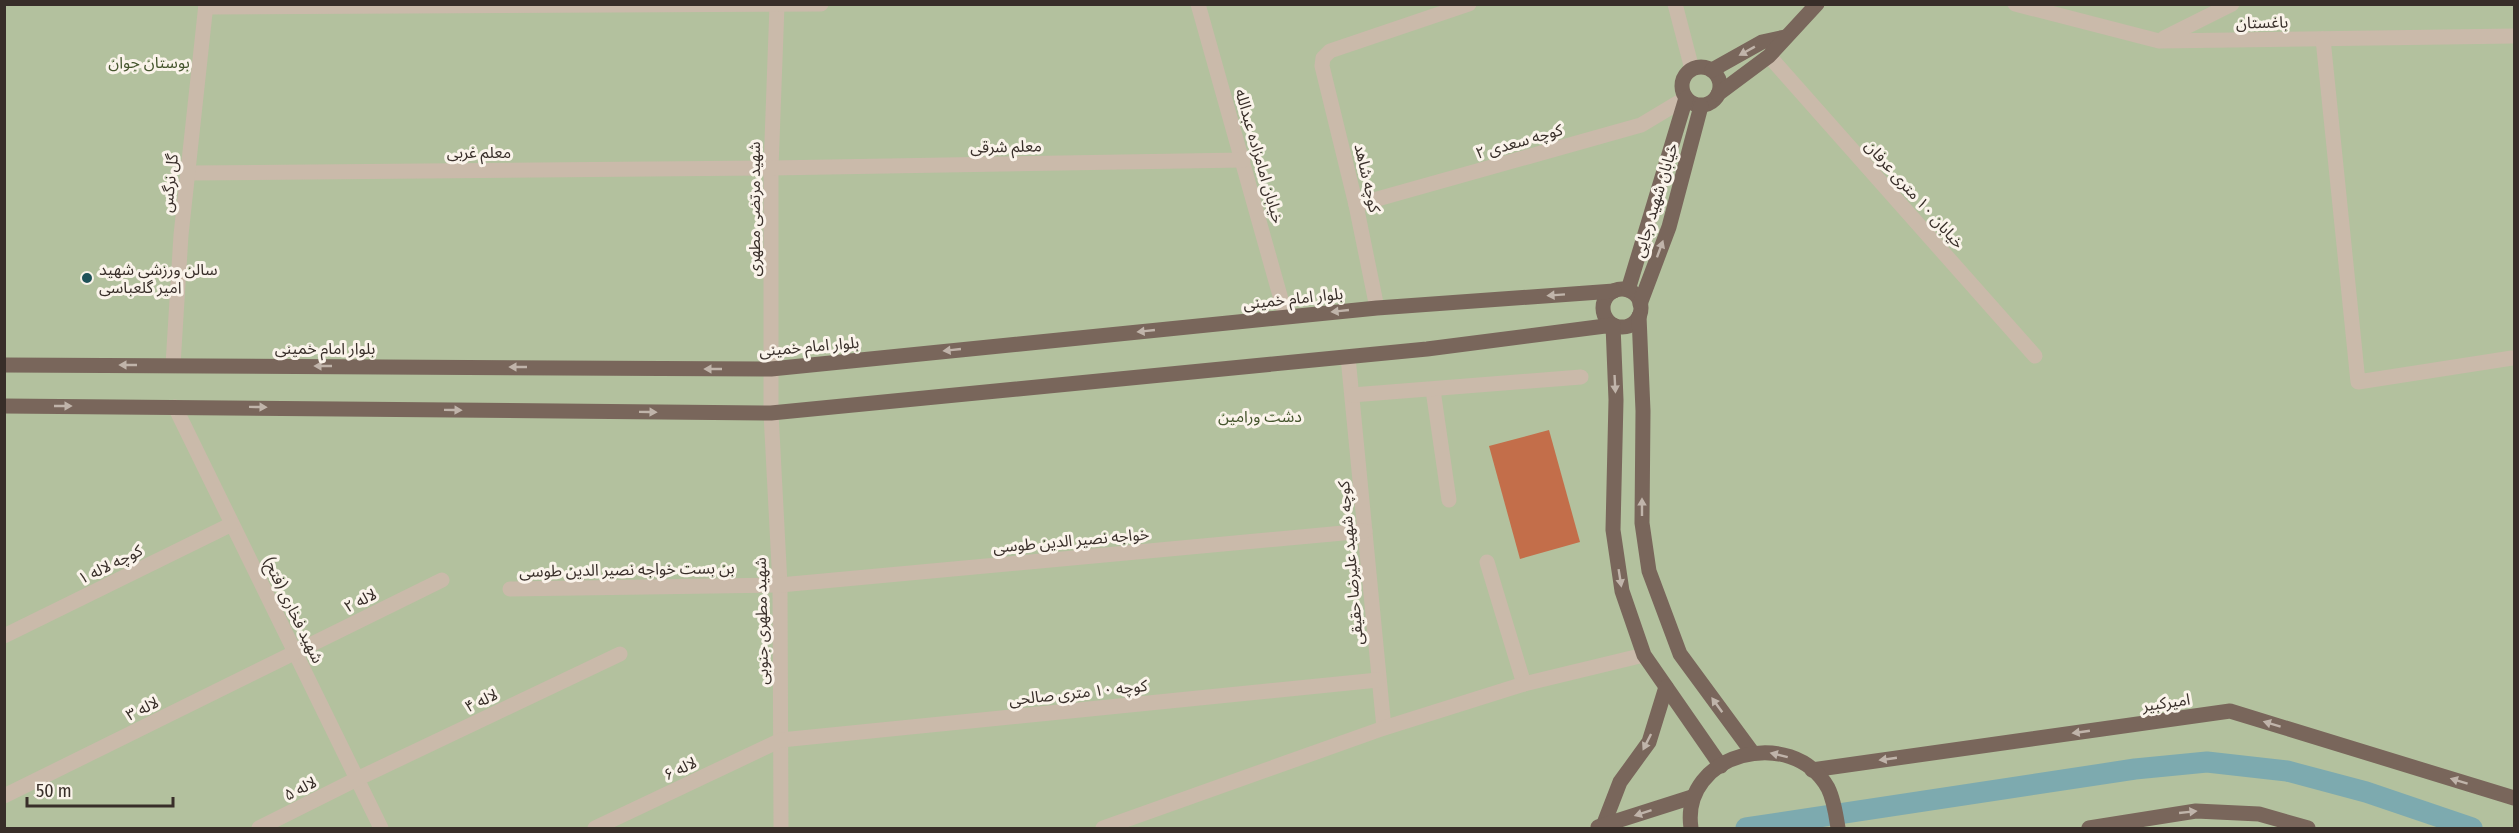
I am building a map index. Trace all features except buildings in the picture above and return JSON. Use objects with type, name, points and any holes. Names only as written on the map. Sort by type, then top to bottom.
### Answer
[{"type":"main road","points":[[1718,94],[1720,84],[1712,70],[1702,67],[1692,69],[1683,79],[1683,92],[1686,98],[1695,105],[1701,106],[1712,102],[1718,94],[1769,56],[1817,4]]},
{"type":"main road","points":[[1712,70],[1762,42],[1785,37]]},
{"type":"main road","name":"خیابان شهید رجایی","points":[[1621,291],[1686,98]]},
{"type":"main road","name":"خیابان شهید رجایی","points":[[1640,310],[1669,227],[1701,106]]},
{"type":"main road","points":[[1721,766],[1644,655],[1622,591],[1613,530],[1616,400],[1613,325],[1605,317],[1603,311],[1605,299],[1621,291],[1638,298],[1640,310],[1643,411],[1642,523],[1649,571],[1680,654],[1752,752]]},
{"type":"main road","name":"بلوار امام خمینی","points":[[4,365],[771,369],[1377,308],[1621,291]]},
{"type":"main road","points":[[4,406],[771,413],[1348,357],[1613,325],[1619,327],[1631,325],[1640,310]]},
{"type":"main road","points":[[1598,827],[1620,782],[1649,742],[1666,687]]},
{"type":"main road","name":"امیرکبیر","points":[[1812,770],[2230,711],[2514,798]]},
{"type":"main road","points":[[1691,826],[1692,797],[1704,779],[1721,766],[1752,752],[1773,753],[1795,759],[1812,770],[1827,787],[1834,806],[1838,828]]},
{"type":"main road","points":[[1598,827],[1692,797]]},
{"type":"main road","points":[[2089,828],[2153,822],[2196,811],[2259,814],[2308,828]]},
{"type":"street","points":[[206,6],[821,4]]},
{"type":"street","name":"خیابان امامزاده عبدالله","points":[[1198,4],[1286,317]]},
{"type":"street","name":"کوچه شاهد","points":[[1377,308],[1356,204],[1322,66],[1323,58],[1330,51],[1469,4]]},
{"type":"street","points":[[1675,4],[1692,69]]},
{"type":"street","name":"باغستان","points":[[2015,4],[2159,41],[2514,36]]},
{"type":"street","points":[[2159,41],[2232,4]]},
{"type":"street","name":"شهید مرتضی مطهری","points":[[771,413],[771,168],[777,5]]},
{"type":"street","name":"گل نرگس","points":[[173,365],[181,234],[206,6]]},
{"type":"street","points":[[2323,39],[2358,382],[2512,358]]},
{"type":"street","name":"خیابان ۱۰ متری عرفان","points":[[1769,56],[2035,356]]},
{"type":"street","name":"کوچه سعدی ۲","points":[[1356,204],[1641,125],[1686,98]]},
{"type":"street","name":"معلم شرقی","points":[[771,168],[1243,160]]},
{"type":"street","name":"معلم غربی","points":[[188,173],[771,168]]},
{"type":"street","name":"کوچه شهید علیرضا حقیقی","points":[[1348,357],[1384,728]]},
{"type":"street","points":[[1352,395],[1581,377]]},
{"type":"street","points":[[1433,390],[1449,500]]},
{"type":"street","name":"شهید فخاری (فتح)","points":[[175,406],[381,828]]},
{"type":"street","name":"شهید مطهری جنوبی","points":[[771,413],[780,585],[781,828]]},
{"type":"street","name":"کوچه لاله ۱","points":[[4,636],[232,524]]},
{"type":"street","name":"خواجه نصیر الدین طوسی","points":[[780,585],[1365,531]]},
{"type":"street","points":[[1487,562],[1524,684]]},
{"type":"street","name":"لاله ۲","points":[[295,653],[442,580]]},
{"type":"street","name":"بن بست خواجه نصیر الدین طوسی","points":[[510,589],[780,585]]},
{"type":"street","name":"لاله ۳","points":[[4,796],[295,653]]},
{"type":"street","name":"لاله ۴","points":[[357,779],[620,654]]},
{"type":"street","points":[[1103,828],[1384,728],[1524,684],[1644,655]]},
{"type":"street","name":"کوچه ۱۰ متری صالحی","points":[[781,740],[1378,680]]},
{"type":"street","name":"لاله ۶","points":[[595,828],[781,740]]},
{"type":"street","name":"لاله ۵","points":[[259,828],[357,779]]},
{"type":"green space","name":"دشت ورامین","points":[[5,5],[2514,5],[2514,828],[5,828]]},
{"type":"waterway","points":[[1746,828],[2135,769],[2207,762],[2287,771],[2366,792],[2472,828]]},
{"type":"place","name":"سالن ورزشی شهید امیر گلعباسی","points":[[87,278]]},
{"type":"park label","name":"بوستان جوان","points":[[149,62]]}]
